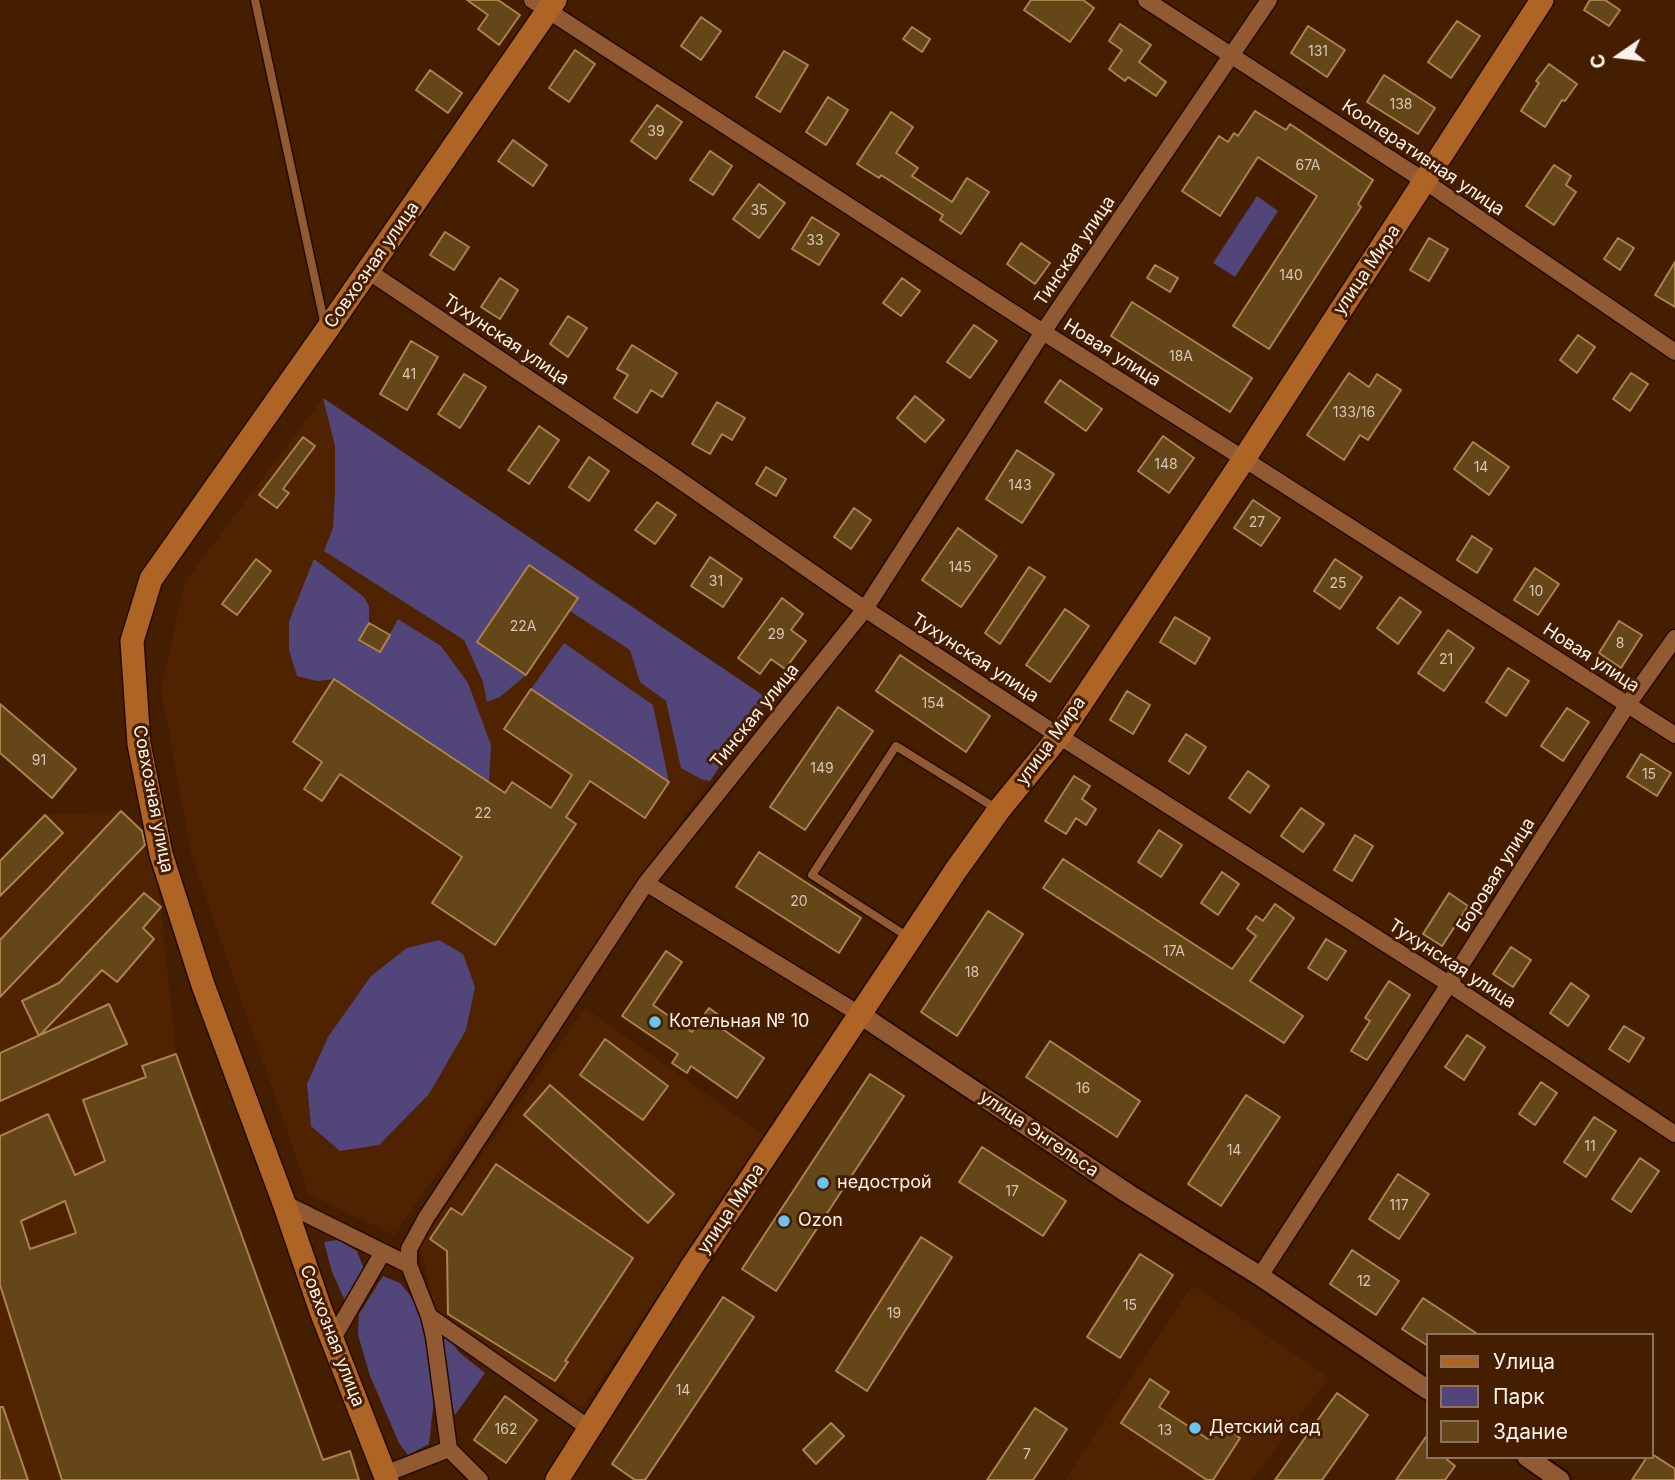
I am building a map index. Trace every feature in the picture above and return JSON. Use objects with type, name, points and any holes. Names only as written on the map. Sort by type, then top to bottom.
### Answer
[{"type":"main road","name":"улица Мира","points":[[559,1479],[693,1265],[956,870],[999,810],[1059,736],[1426,182],[1542,0]]},
{"type":"main road","name":"Совхозная улица","points":[[386,1477],[332,1340],[203,985],[161,854],[139,744],[132,641],[151,579],[368,271],[545,4]]},
{"type":"street","name":"Кооперативная улица","points":[[1146,0],[1426,182],[1675,352]]},
{"type":"street","name":"Тинская улица","points":[[409,1265],[410,1249],[426,1218],[646,883],[865,610],[1043,332],[1269,0]]},
{"type":"street","name":"Новая улица","points":[[545,4],[1043,332],[1675,735]]},
{"type":"street","name":"Тухунская улица","points":[[368,271],[662,468],[865,610],[1449,984],[1675,1134]]},
{"type":"street","name":"Боровая улица","points":[[1260,1276],[1628,704],[1675,638]]},
{"type":"street","name":"улица Энгельса","points":[[646,883],[861,1015],[1127,1193],[1260,1276],[1426,1390]]},
{"type":"street","points":[[284,1203],[409,1265],[429,1316],[449,1449],[480,1480]]},
{"type":"street","points":[[332,1340],[383,1252]]},
{"type":"street","points":[[429,1316],[589,1428]]},
{"type":"street","points":[[386,1477],[449,1449]]},
{"type":"street","points":[[1530,1459],[1560,1480]]},
{"type":"lane","points":[[255,0],[326,331]]},
{"type":"lane","points":[[910,939],[812,875],[896,746],[999,810]]},
{"type":"shaded area","points":[[323,398],[767,698],[394,1235],[309,1194],[192,858],[161,689],[185,582]]},
{"type":"shaded area","points":[[121,811],[150,839],[161,907],[176,1054],[330,1480],[0,1480],[0,859],[45,815]]},
{"type":"shaded area","points":[[585,1008],[765,1136],[582,1408],[436,1314],[419,1244]]},
{"type":"shaded area","name":"Детский сад","points":[[1192,1285],[1329,1377],[1252,1480],[1065,1480]]},
{"type":"green space","points":[[1257,196],[1278,211],[1235,277],[1213,263]]},
{"type":"green space","points":[[323,398],[767,698],[710,781],[681,768],[666,701],[640,682],[630,650],[570,611],[578,598],[529,565],[477,642],[526,675],[500,697],[487,702],[483,682],[464,640],[324,551],[333,528],[335,446]]},
{"type":"green space","points":[[314,559],[364,597],[369,606],[369,623],[359,640],[380,652],[398,619],[441,646],[468,683],[491,745],[489,783],[335,679],[317,681],[297,676],[289,650],[289,621]]},
{"type":"green space","points":[[564,643],[653,705],[669,782],[531,689]]},
{"type":"green space","points":[[439,940],[463,954],[475,987],[466,1030],[429,1094],[379,1145],[340,1151],[311,1126],[307,1084],[328,1037],[371,976],[407,948]]},
{"type":"green space","points":[[338,1240],[357,1251],[364,1269],[345,1301],[332,1272],[324,1242]]},
{"type":"green space","points":[[383,1276],[400,1283],[418,1305],[427,1337],[434,1399],[429,1444],[408,1455],[399,1443],[370,1376],[358,1335],[359,1314]]},
{"type":"green space","points":[[440,1328],[460,1353],[485,1373],[455,1415],[448,1398]]},
{"type":"building","points":[[467,0],[498,0],[520,15],[499,45],[478,29],[488,15]]},
{"type":"building","points":[[1031,0],[1083,0],[1094,8],[1070,42],[1024,10]]},
{"type":"building","points":[[1590,0],[1605,0],[1620,10],[1609,26],[1584,10]]},
{"type":"building","points":[[701,17],[721,31],[701,60],[681,46]]},
{"type":"building","points":[[1457,21],[1480,36],[1451,78],[1428,62]]},
{"type":"building","points":[[1120,24],[1151,45],[1139,62],[1166,82],[1156,96],[1128,77],[1125,81],[1109,69],[1122,50],[1109,41]]},
{"type":"building","points":[[1308,26],[1345,50],[1327,77],[1291,53]]},
{"type":"building","points":[[912,27],[930,39],[922,52],[903,39]]},
{"type":"building","points":[[575,50],[595,64],[569,102],[549,88]]},
{"type":"building","points":[[784,51],[808,65],[780,112],[756,97]]},
{"type":"building","points":[[1549,64],[1577,84],[1565,101],[1562,100],[1545,127],[1521,111],[1539,83],[1536,81]]},
{"type":"building","points":[[430,70],[462,93],[448,113],[416,90]]},
{"type":"building","points":[[1384,75],[1435,108],[1418,134],[1367,102]]},
{"type":"building","points":[[828,97],[848,110],[826,145],[806,132]]},
{"type":"building","points":[[657,105],[682,122],[656,159],[631,141]]},
{"type":"building","points":[[1255,111],[1286,130],[1290,124],[1373,180],[1358,204],[1361,207],[1269,349],[1233,326],[1317,196],[1258,157],[1220,216],[1182,191],[1219,136],[1228,142],[1234,133],[1238,136]]},
{"type":"building","points":[[891,112],[913,127],[896,153],[918,168],[912,176],[952,202],[967,178],[989,192],[961,234],[940,220],[943,215],[881,175],[879,178],[857,164]]},
{"type":"building","points":[[513,140],[547,165],[533,186],[498,161]]},
{"type":"building","points":[[710,151],[732,166],[713,195],[690,180]]},
{"type":"building","points":[[1554,165],[1571,176],[1566,185],[1576,192],[1554,225],[1526,206]]},
{"type":"building","points":[[759,184],[785,203],[759,238],[733,219]]},
{"type":"building","points":[[812,217],[839,234],[819,265],[792,249]]},
{"type":"building","points":[[445,232],[469,247],[454,270],[430,255]]},
{"type":"building","points":[[1429,238],[1448,249],[1429,281],[1410,270]]},
{"type":"building","points":[[1618,238],[1634,248],[1620,270],[1604,259]]},
{"type":"building","points":[[1021,243],[1050,263],[1035,284],[1007,264]]},
{"type":"building","points":[[1675,262],[1675,307],[1655,295]]},
{"type":"building","points":[[1155,265],[1178,278],[1170,292],[1147,278]]},
{"type":"building","points":[[500,278],[518,290],[500,319],[481,307]]},
{"type":"building","points":[[902,278],[920,291],[901,316],[883,303]]},
{"type":"building","points":[[1132,302],[1252,378],[1230,412],[1111,336]]},
{"type":"building","points":[[568,316],[587,328],[568,357],[550,344]]},
{"type":"building","points":[[974,325],[997,341],[970,378],[947,362]]},
{"type":"building","points":[[1578,335],[1595,347],[1577,373],[1560,360]]},
{"type":"building","points":[[411,341],[438,357],[407,410],[380,394]]},
{"type":"building","points":[[632,345],[677,373],[662,397],[651,390],[637,413],[614,398],[628,375],[617,369]]},
{"type":"building","points":[[1349,373],[1369,387],[1377,374],[1401,390],[1368,440],[1360,435],[1344,460],[1307,435]]},
{"type":"building","points":[[1631,373],[1648,384],[1630,411],[1613,399]]},
{"type":"building","points":[[464,374],[486,387],[460,428],[438,414]]},
{"type":"building","points":[[1060,380],[1102,409],[1086,431],[1045,402]]},
{"type":"building","points":[[915,396],[944,420],[925,442],[897,418]]},
{"type":"building","points":[[717,402],[745,418],[732,440],[722,434],[710,454],[692,444]]},
{"type":"building","points":[[539,426],[559,440],[529,484],[508,470]]},
{"type":"building","points":[[1163,436],[1194,458],[1169,493],[1138,471]]},
{"type":"building","points":[[303,437],[315,446],[283,489],[289,493],[277,508],[259,495]]},
{"type":"building","points":[[1473,442],[1509,467],[1489,495],[1454,469]]},
{"type":"building","points":[[1017,450],[1054,474],[1022,523],[986,499]]},
{"type":"building","points":[[589,457],[609,471],[589,501],[569,487]]},
{"type":"building","points":[[766,467],[786,479],[776,496],[756,484]]},
{"type":"building","points":[[1253,500],[1280,518],[1261,546],[1234,528]]},
{"type":"building","points":[[657,502],[676,515],[655,544],[635,530]]},
{"type":"building","points":[[854,508],[871,520],[851,549],[834,537]]},
{"type":"building","points":[[958,528],[997,556],[961,607],[922,580]]},
{"type":"building","points":[[1472,536],[1492,549],[1477,573],[1457,560]]},
{"type":"building","points":[[710,557],[742,579],[723,607],[691,586]]},
{"type":"building","points":[[256,559],[271,571],[237,615],[222,604]]},
{"type":"building","points":[[1335,559],[1362,577],[1340,609],[1314,591]]},
{"type":"building","points":[[529,565],[578,598],[526,675],[477,642]]},
{"type":"building","points":[[1029,567],[1045,577],[1000,644],[985,633]]},
{"type":"building","points":[[1535,568],[1559,584],[1538,615],[1514,600]]},
{"type":"building","points":[[1400,597],[1421,612],[1398,644],[1377,628]]},
{"type":"building","points":[[782,598],[803,614],[791,630],[806,641],[785,669],[771,659],[760,674],[738,658]]},
{"type":"building","points":[[1065,609],[1089,626],[1050,682],[1026,665]]},
{"type":"building","points":[[1175,617],[1210,638],[1195,664],[1160,642]]},
{"type":"building","points":[[1619,621],[1642,635],[1621,668],[1599,653]]},
{"type":"building","points":[[369,623],[390,635],[380,652],[359,640]]},
{"type":"building","points":[[1448,630],[1474,648],[1444,691],[1418,673]]},
{"type":"building","points":[[900,655],[990,716],[966,752],[876,691]]},
{"type":"building","points":[[1508,668],[1529,681],[1506,716],[1486,702]]},
{"type":"building","points":[[334,679],[505,793],[512,782],[551,808],[572,775],[504,729],[531,689],[669,782],[645,818],[590,781],[566,817],[576,824],[495,945],[432,903],[462,857],[340,774],[322,801],[304,789],[322,762],[293,742]]},
{"type":"building","points":[[1127,691],[1150,705],[1133,734],[1110,720]]},
{"type":"building","points":[[0,704],[76,769],[52,798],[0,753]]},
{"type":"building","points":[[838,707],[873,731],[805,830],[770,807]]},
{"type":"building","points":[[1567,708],[1589,722],[1563,761],[1541,746]]},
{"type":"building","points":[[1186,734],[1206,747],[1189,774],[1169,761]]},
{"type":"building","points":[[1641,754],[1671,773],[1657,796],[1627,777]]},
{"type":"building","points":[[1248,771],[1269,786],[1250,813],[1229,798]]},
{"type":"building","points":[[1074,776],[1090,786],[1082,799],[1096,809],[1086,825],[1076,818],[1066,834],[1045,821]]},
{"type":"building","points":[[1301,808],[1324,824],[1303,852],[1281,836]]},
{"type":"building","points":[[121,811],[142,831],[145,845],[0,997],[0,940]]},
{"type":"building","points":[[45,815],[63,833],[0,896],[0,861]]},
{"type":"building","points":[[1159,830],[1182,845],[1161,877],[1138,862]]},
{"type":"building","points":[[1355,835],[1373,846],[1352,881],[1334,870]]},
{"type":"building","points":[[759,852],[861,918],[839,953],[736,887]]},
{"type":"building","points":[[1063,859],[1232,969],[1256,936],[1247,929],[1256,916],[1263,921],[1275,904],[1294,918],[1250,981],[1303,1016],[1284,1043],[1043,888]]},
{"type":"building","points":[[1222,872],[1239,884],[1218,915],[1201,903]]},
{"type":"building","points":[[144,893],[161,907],[143,928],[154,939],[117,982],[102,970],[39,1036],[22,1001],[59,983]]},
{"type":"building","points":[[1449,893],[1468,906],[1442,946],[1423,934]]},
{"type":"building","points":[[988,911],[1023,934],[957,1036],[921,1012]]},
{"type":"building","points":[[1326,939],[1346,951],[1327,980],[1308,968]]},
{"type":"building","points":[[1511,947],[1531,960],[1513,987],[1493,974]]},
{"type":"building","name":"Котельная № 10","points":[[666,951],[682,962],[653,1005],[692,1032],[709,1008],[723,1018],[718,1026],[764,1058],[737,1098],[691,1066],[687,1073],[672,1063],[678,1054],[622,1016]]},
{"type":"building","points":[[1389,981],[1410,995],[1367,1060],[1351,1051],[1370,1021],[1365,1018]]},
{"type":"building","points":[[1571,983],[1589,996],[1568,1026],[1550,1013]]},
{"type":"building","points":[[109,1004],[127,1044],[0,1101],[0,1053]]},
{"type":"building","points":[[1624,1026],[1644,1038],[1629,1062],[1609,1049]]},
{"type":"building","points":[[1467,1035],[1485,1047],[1464,1080],[1445,1067]]},
{"type":"building","points":[[605,1039],[668,1086],[643,1120],[580,1075]]},
{"type":"building","points":[[1050,1041],[1140,1101],[1117,1137],[1026,1077]]},
{"type":"building","points":[[176,1054],[323,1460],[350,1451],[359,1480],[62,1480],[0,1285],[0,1136],[48,1114],[75,1175],[105,1161],[83,1100],[146,1077],[142,1066]],"holes":[[[65,1201],[76,1233],[30,1249],[21,1221]]]},
{"type":"building","name":"недострой","points":[[870,1074],[904,1096],[776,1291],[742,1269]]},
{"type":"building","points":[[1541,1082],[1557,1093],[1535,1125],[1519,1114]]},
{"type":"building","points":[[550,1085],[674,1194],[648,1223],[524,1115]]},
{"type":"building","points":[[1246,1095],[1280,1117],[1221,1206],[1188,1184]]},
{"type":"building","points":[[1594,1117],[1616,1131],[1586,1177],[1564,1162]]},
{"type":"building","points":[[982,1147],[1066,1201],[1043,1236],[959,1182]]},
{"type":"building","points":[[1640,1158],[1659,1171],[1631,1212],[1612,1199]]},
{"type":"building","points":[[496,1164],[633,1258],[565,1361],[568,1362],[555,1381],[448,1314],[447,1251],[430,1239],[451,1208],[462,1215]]},
{"type":"building","points":[[1398,1174],[1429,1194],[1399,1239],[1369,1219]]},
{"type":"building","points":[[921,1237],[952,1257],[867,1391],[836,1371]]},
{"type":"building","points":[[1352,1250],[1399,1281],[1376,1315],[1330,1284]]},
{"type":"building","points":[[1140,1254],[1173,1275],[1120,1358],[1087,1337]]},
{"type":"building","points":[[723,1297],[754,1317],[645,1480],[635,1480],[612,1464]]},
{"type":"building","points":[[1423,1298],[1476,1333],[1426,1333],[1426,1345],[1402,1329]]},
{"type":"building","points":[[1150,1379],[1169,1392],[1159,1407],[1208,1439],[1218,1424],[1240,1438],[1213,1480],[1207,1480],[1121,1423]]},
{"type":"building","points":[[1337,1393],[1368,1415],[1322,1480],[1275,1480]]},
{"type":"building","points":[[505,1396],[537,1420],[506,1463],[474,1440]]},
{"type":"building","points":[[0,1407],[3,1407],[28,1480],[0,1480]]},
{"type":"building","points":[[1035,1408],[1067,1429],[1033,1480],[987,1480]]},
{"type":"building","points":[[831,1423],[844,1436],[816,1464],[803,1450]]},
{"type":"building","points":[[1426,1437],[1426,1459],[1446,1459],[1455,1466],[1445,1480],[1396,1480]]},
{"type":"building","points":[[1654,1455],[1675,1469],[1675,1480],[1632,1480],[1646,1459],[1654,1459]]},
{"type":"place","name":"Котельная № 10","points":[[655,1022]]},
{"type":"place","name":"недострой","points":[[823,1183]]},
{"type":"place","name":"Ozon","points":[[784,1221]]},
{"type":"place","name":"Детский сад","points":[[1195,1428]]}]
